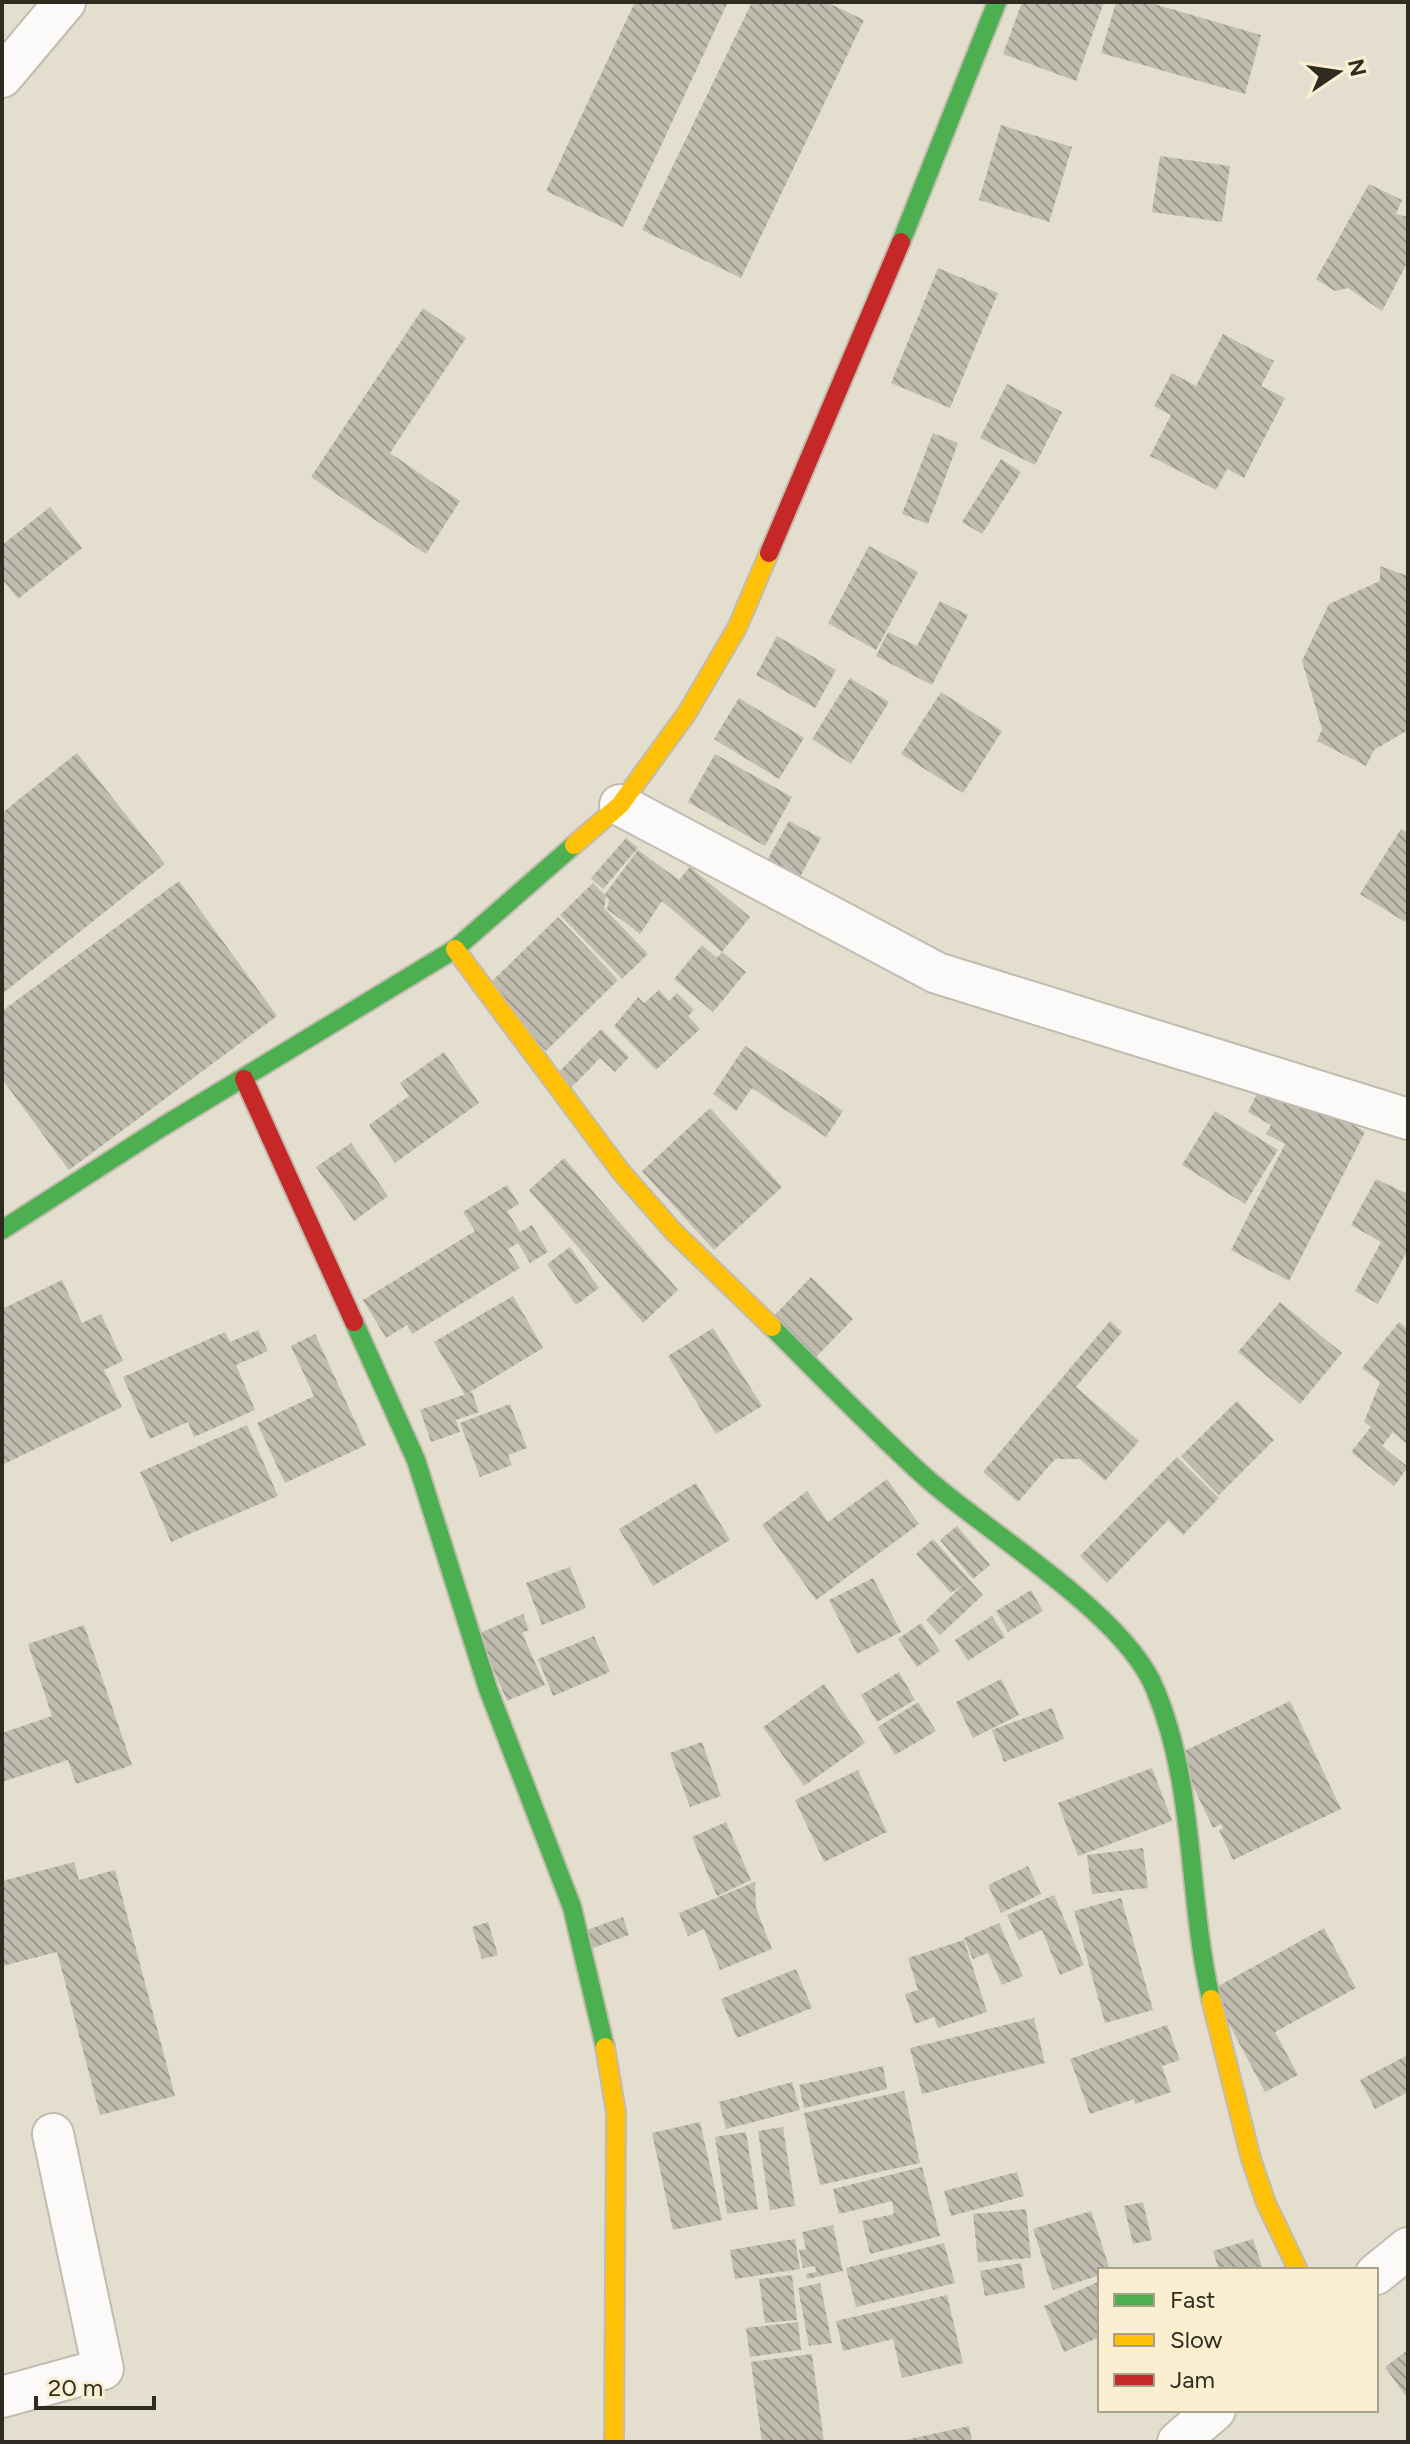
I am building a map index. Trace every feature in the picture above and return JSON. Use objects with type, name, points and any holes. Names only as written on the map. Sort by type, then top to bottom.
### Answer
[{"type":"street","points":[[2,77],[65,2]]},
{"type":"street","points":[[2,1230],[162,1127],[455,949],[620,805],[687,713],[737,628],[916,207],[997,2]]},
{"type":"street","points":[[620,805],[937,973],[1408,1119]]},
{"type":"street","points":[[455,949],[622,1173],[674,1232],[925,1477],[1089,1608],[1127,1647],[1153,1684],[1167,1720],[1182,1783],[1205,1972],[1222,2043],[1266,2203],[1297,2268]]},
{"type":"street","points":[[244,1079],[416,1460],[488,1689],[572,1907],[601,2025],[616,2112],[614,2442]]},
{"type":"street","points":[[2,2397],[103,2369],[53,2134]]},
{"type":"street","points":[[1378,2272],[1408,2248]]},
{"type":"street","points":[[1178,2442],[1213,2412]]},
{"type":"building","points":[[635,2],[728,2],[623,227],[546,191]]},
{"type":"building","points":[[752,2],[826,2],[864,20],[741,278],[642,230]]},
{"type":"building","points":[[1022,2],[1104,2],[1076,81],[1003,54]]},
{"type":"building","points":[[1116,2],[1147,2],[1261,35],[1245,94],[1101,53]]},
{"type":"building","points":[[1001,125],[1072,147],[1049,222],[979,200]]},
{"type":"building","points":[[1160,156],[1230,166],[1222,222],[1152,212]]},
{"type":"building","points":[[1369,184],[1402,200],[1396,214],[1408,217],[1408,261],[1382,311],[1348,288],[1335,291],[1316,279]]},
{"type":"building","points":[[938,268],[998,293],[950,408],[891,383]]},
{"type":"building","points":[[423,308],[466,338],[390,453],[460,501],[426,554],[311,477]]},
{"type":"building","points":[[1223,334],[1274,361],[1261,386],[1285,398],[1244,478],[1227,469],[1216,490],[1150,456],[1171,415],[1154,406],[1172,373],[1196,386]]},
{"type":"building","points":[[1007,384],[1062,412],[1035,465],[980,438]]},
{"type":"building","points":[[933,433],[958,443],[928,524],[902,514]]},
{"type":"building","points":[[1001,459],[1021,472],[982,534],[962,522]]},
{"type":"building","points":[[50,507],[82,548],[18,599],[2,579],[2,545]]},
{"type":"building","points":[[869,546],[918,572],[876,650],[828,623]]},
{"type":"building","points":[[1380,566],[1408,576],[1408,730],[1374,750],[1366,766],[1317,741],[1322,729],[1302,661],[1329,604],[1380,581]]},
{"type":"building","points":[[940,601],[968,615],[932,685],[876,656],[888,632],[917,646]]},
{"type":"building","points":[[777,636],[836,670],[815,708],[756,675]]},
{"type":"building","points":[[850,678],[889,702],[851,764],[812,739]]},
{"type":"building","points":[[941,692],[1002,731],[963,793],[901,754]]},
{"type":"building","points":[[739,698],[804,738],[779,779],[714,739]]},
{"type":"building","points":[[77,753],[165,864],[2,994],[2,813]]},
{"type":"building","points":[[715,754],[792,797],[765,846],[688,802]]},
{"type":"building","points":[[789,821],[821,838],[796,884],[764,866]]},
{"type":"building","points":[[1401,829],[1408,833],[1408,917],[1405,922],[1360,894]]},
{"type":"building","points":[[626,838],[638,848],[603,889],[591,878]]},
{"type":"building","points":[[638,850],[679,880],[690,867],[750,917],[722,952],[662,901],[640,934],[607,909],[609,900],[605,894]]},
{"type":"building","points":[[179,881],[277,1016],[69,1170],[2,1079],[2,1011]]},
{"type":"building","points":[[593,883],[606,896],[604,908],[648,954],[622,979],[560,915]]},
{"type":"building","points":[[558,917],[618,980],[546,1051],[486,987]]},
{"type":"building","points":[[702,945],[717,958],[722,952],[746,972],[713,1012],[674,979]]},
{"type":"building","points":[[659,990],[669,1001],[677,993],[694,1010],[688,1016],[700,1029],[656,1070],[614,1026],[638,997],[644,1003]]},
{"type":"building","points":[[601,1029],[629,1057],[615,1072],[600,1058],[566,1093],[552,1079]]},
{"type":"building","points":[[745,1046],[843,1111],[826,1137],[752,1088],[736,1111],[713,1094]]},
{"type":"building","points":[[444,1052],[479,1103],[395,1163],[369,1125],[409,1096],[400,1083]]},
{"type":"building","points":[[1267,1074],[1365,1132],[1289,1281],[1231,1250],[1285,1144],[1266,1134],[1271,1125],[1248,1112]]},
{"type":"building","points":[[710,1108],[782,1187],[714,1250],[642,1171]]},
{"type":"building","points":[[1215,1111],[1278,1150],[1245,1204],[1182,1165]]},
{"type":"building","points":[[351,1143],[388,1196],[354,1221],[316,1167]]},
{"type":"building","points":[[564,1158],[678,1290],[643,1323],[529,1190]]},
{"type":"building","points":[[1376,1179],[1408,1194],[1408,1250],[1378,1304],[1355,1291],[1381,1242],[1351,1225]]},
{"type":"building","points":[[507,1185],[519,1204],[507,1211],[520,1232],[532,1225],[548,1252],[530,1263],[518,1243],[508,1249],[520,1268],[412,1334],[407,1325],[386,1338],[363,1300],[475,1231],[463,1212]]},
{"type":"building","points":[[570,1247],[599,1288],[576,1305],[547,1264]]},
{"type":"building","points":[[811,1277],[853,1319],[815,1358],[773,1317]]},
{"type":"building","points":[[62,1280],[82,1323],[101,1314],[123,1361],[104,1370],[122,1407],[2,1465],[2,1309]]},
{"type":"building","points":[[513,1296],[543,1348],[465,1395],[434,1342]]},
{"type":"building","points":[[1280,1302],[1342,1353],[1300,1404],[1238,1352]]},
{"type":"building","points":[[1110,1321],[1122,1332],[1076,1387],[1139,1441],[1105,1481],[1080,1459],[1055,1459],[1018,1502],[983,1472]]},
{"type":"building","points":[[1399,1322],[1408,1329],[1408,1445],[1393,1432],[1382,1446],[1408,1467],[1394,1486],[1351,1452],[1371,1427],[1364,1422],[1380,1382],[1362,1368]]},
{"type":"building","points":[[713,1328],[762,1406],[716,1434],[668,1356]]},
{"type":"building","points":[[258,1330],[268,1351],[236,1365],[255,1410],[194,1437],[188,1422],[150,1439],[123,1377],[225,1332],[230,1342]]},
{"type":"building","points":[[315,1334],[366,1445],[285,1483],[257,1423],[314,1396],[291,1346]]},
{"type":"building","points":[[472,1392],[479,1412],[456,1420],[460,1432],[431,1442],[420,1410]]},
{"type":"building","points":[[1237,1401],[1274,1440],[1219,1495],[1181,1456]]},
{"type":"building","points":[[510,1404],[527,1448],[508,1455],[512,1465],[480,1477],[460,1423]]},
{"type":"building","points":[[247,1425],[278,1496],[171,1542],[140,1472]]},
{"type":"building","points":[[1177,1457],[1219,1498],[1183,1535],[1168,1520],[1107,1583],[1080,1556]]},
{"type":"building","points":[[887,1479],[919,1524],[816,1600],[762,1525],[807,1491],[828,1522]]},
{"type":"building","points":[[696,1483],[730,1540],[653,1586],[619,1529]]},
{"type":"building","points":[[957,1526],[990,1565],[973,1579],[940,1540]]},
{"type":"building","points":[[933,1539],[983,1595],[940,1635],[926,1620],[964,1584],[951,1593],[916,1554]]},
{"type":"building","points":[[570,1567],[586,1608],[542,1625],[526,1583]]},
{"type":"building","points":[[873,1578],[901,1632],[857,1654],[829,1600]]},
{"type":"building","points":[[1031,1590],[1043,1611],[1008,1632],[996,1611]]},
{"type":"building","points":[[523,1614],[529,1630],[522,1633],[545,1685],[507,1701],[478,1634]]},
{"type":"building","points":[[992,1616],[1005,1637],[968,1661],[955,1640]]},
{"type":"building","points":[[921,1623],[940,1651],[917,1667],[898,1639]]},
{"type":"building","points":[[84,1625],[132,1765],[76,1784],[68,1760],[2,1782],[2,1733],[52,1716],[28,1644]]},
{"type":"building","points":[[594,1636],[610,1672],[553,1696],[538,1659]]},
{"type":"building","points":[[899,1672],[915,1700],[877,1722],[861,1695]]},
{"type":"building","points":[[1001,1679],[1019,1715],[973,1738],[956,1702]]},
{"type":"building","points":[[824,1684],[865,1743],[804,1786],[763,1727]]},
{"type":"building","points":[[1290,1701],[1341,1809],[1233,1860],[1219,1830],[1223,1829],[1221,1824],[1213,1828],[1178,1754]]},
{"type":"building","points":[[918,1702],[936,1731],[895,1755],[878,1727]]},
{"type":"building","points":[[1052,1708],[1064,1739],[1004,1762],[992,1730]]},
{"type":"building","points":[[702,1742],[721,1796],[690,1807],[670,1753]]},
{"type":"building","points":[[1152,1768],[1172,1821],[1078,1856],[1058,1803]]},
{"type":"building","points":[[858,1770],[887,1832],[824,1862],[795,1800]]},
{"type":"building","points":[[726,1822],[751,1880],[717,1896],[692,1837]]},
{"type":"building","points":[[1143,1848],[1148,1888],[1092,1894],[1087,1855]]},
{"type":"building","points":[[74,1862],[79,1880],[115,1870],[175,2096],[100,2115],[57,1952],[2,1966],[2,1881]]},
{"type":"building","points":[[1028,1866],[1041,1894],[1001,1913],[988,1885]]},
{"type":"building","points":[[755,1882],[756,1908],[772,1949],[720,1970],[704,1929],[688,1936],[679,1913]]},
{"type":"building","points":[[1054,1895],[1084,1965],[1060,1975],[1042,1930],[1019,1940],[1007,1915]]},
{"type":"building","points":[[1121,1898],[1153,2010],[1105,2023],[1074,1911]]},
{"type":"building","points":[[623,1917],[629,1935],[593,1948],[587,1930]]},
{"type":"building","points":[[488,1922],[498,1955],[482,1959],[472,1927]]},
{"type":"building","points":[[999,1923],[1023,1976],[1002,1985],[988,1953],[973,1959],[964,1938]]},
{"type":"building","points":[[1324,1928],[1356,1988],[1275,2032],[1298,2075],[1265,2092],[1211,1990]]},
{"type":"building","points":[[964,1940],[987,2012],[938,2028],[934,2017],[915,2024],[905,1994],[918,1990],[908,1958]]},
{"type":"building","points":[[796,1969],[812,2008],[737,2038],[721,1999]]},
{"type":"building","points":[[1034,2018],[1045,2063],[922,2094],[910,2048]]},
{"type":"building","points":[[1167,2025],[1180,2060],[1162,2066],[1171,2092],[1135,2104],[1134,2099],[1090,2114],[1070,2059]]},
{"type":"building","points":[[1408,2055],[1408,2092],[1375,2109],[1360,2080]]},
{"type":"building","points":[[883,2066],[887,2089],[804,2108],[799,2085]]},
{"type":"building","points":[[792,2082],[800,2110],[726,2129],[719,2102]]},
{"type":"building","points":[[904,2091],[920,2163],[820,2185],[804,2113]]},
{"type":"building","points":[[700,2122],[722,2220],[673,2230],[652,2133]]},
{"type":"building","points":[[783,2127],[795,2206],[770,2210],[758,2131]]},
{"type":"building","points":[[746,2132],[758,2209],[727,2214],[715,2137]]},
{"type":"building","points":[[922,2167],[940,2236],[870,2254],[862,2221],[894,2214],[892,2201],[839,2214],[833,2189]]},
{"type":"building","points":[[1017,2172],[1024,2196],[951,2216],[944,2191]]},
{"type":"building","points":[[1143,2202],[1152,2240],[1133,2244],[1124,2206]]},
{"type":"building","points":[[1026,2209],[1031,2258],[978,2262],[973,2214]]},
{"type":"building","points":[[1091,2211],[1109,2268],[1098,2268],[1098,2276],[1053,2290],[1033,2229]]},
{"type":"building","points":[[833,2225],[843,2271],[807,2279],[806,2274],[816,2272],[815,2266],[803,2268],[799,2250],[806,2249],[802,2232]]},
{"type":"building","points":[[795,2239],[800,2269],[735,2279],[730,2250]]},
{"type":"building","points":[[1253,2239],[1262,2268],[1218,2268],[1213,2251]]},
{"type":"building","points":[[944,2243],[955,2283],[856,2307],[846,2268]]},
{"type":"building","points":[[1021,2263],[1025,2288],[985,2296],[980,2271]]},
{"type":"building","points":[[792,2275],[797,2320],[765,2323],[759,2279]]},
{"type":"building","points":[[1098,2282],[1098,2338],[1064,2352],[1044,2306]]},
{"type":"building","points":[[820,2283],[832,2343],[809,2346],[798,2288]]},
{"type":"building","points":[[947,2295],[963,2363],[902,2378],[893,2339],[843,2351],[836,2321]]},
{"type":"building","points":[[798,2322],[801,2350],[750,2357],[746,2328]]},
{"type":"building","points":[[1408,2350],[1408,2399],[1385,2367]]},
{"type":"building","points":[[812,2354],[824,2442],[762,2442],[751,2362]]},
{"type":"building","points":[[969,2426],[972,2442],[901,2442],[901,2441]]},
{"type":"traffic: fast","points":[[901,242],[997,2]]},
{"type":"traffic: fast","points":[[2,1230],[162,1127],[455,949],[574,845]]},
{"type":"traffic: fast","points":[[354,1322],[416,1460],[488,1689],[572,1907],[605,2047]]},
{"type":"traffic: fast","points":[[772,1327],[924,1476],[1085,1603],[1139,1660],[1155,1689],[1178,1764],[1203,1960],[1211,1999]]},
{"type":"traffic: slow","points":[[574,845],[620,805],[687,713],[737,628],[769,553]]},
{"type":"traffic: slow","points":[[455,949],[622,1173],[674,1232],[772,1327]]},
{"type":"traffic: slow","points":[[1211,1999],[1251,2159],[1266,2203],[1297,2268]]},
{"type":"traffic: slow","points":[[605,2047],[616,2112],[614,2442]]},
{"type":"traffic: jam","points":[[769,553],[901,242]]},
{"type":"traffic: jam","points":[[244,1079],[354,1322]]}]
